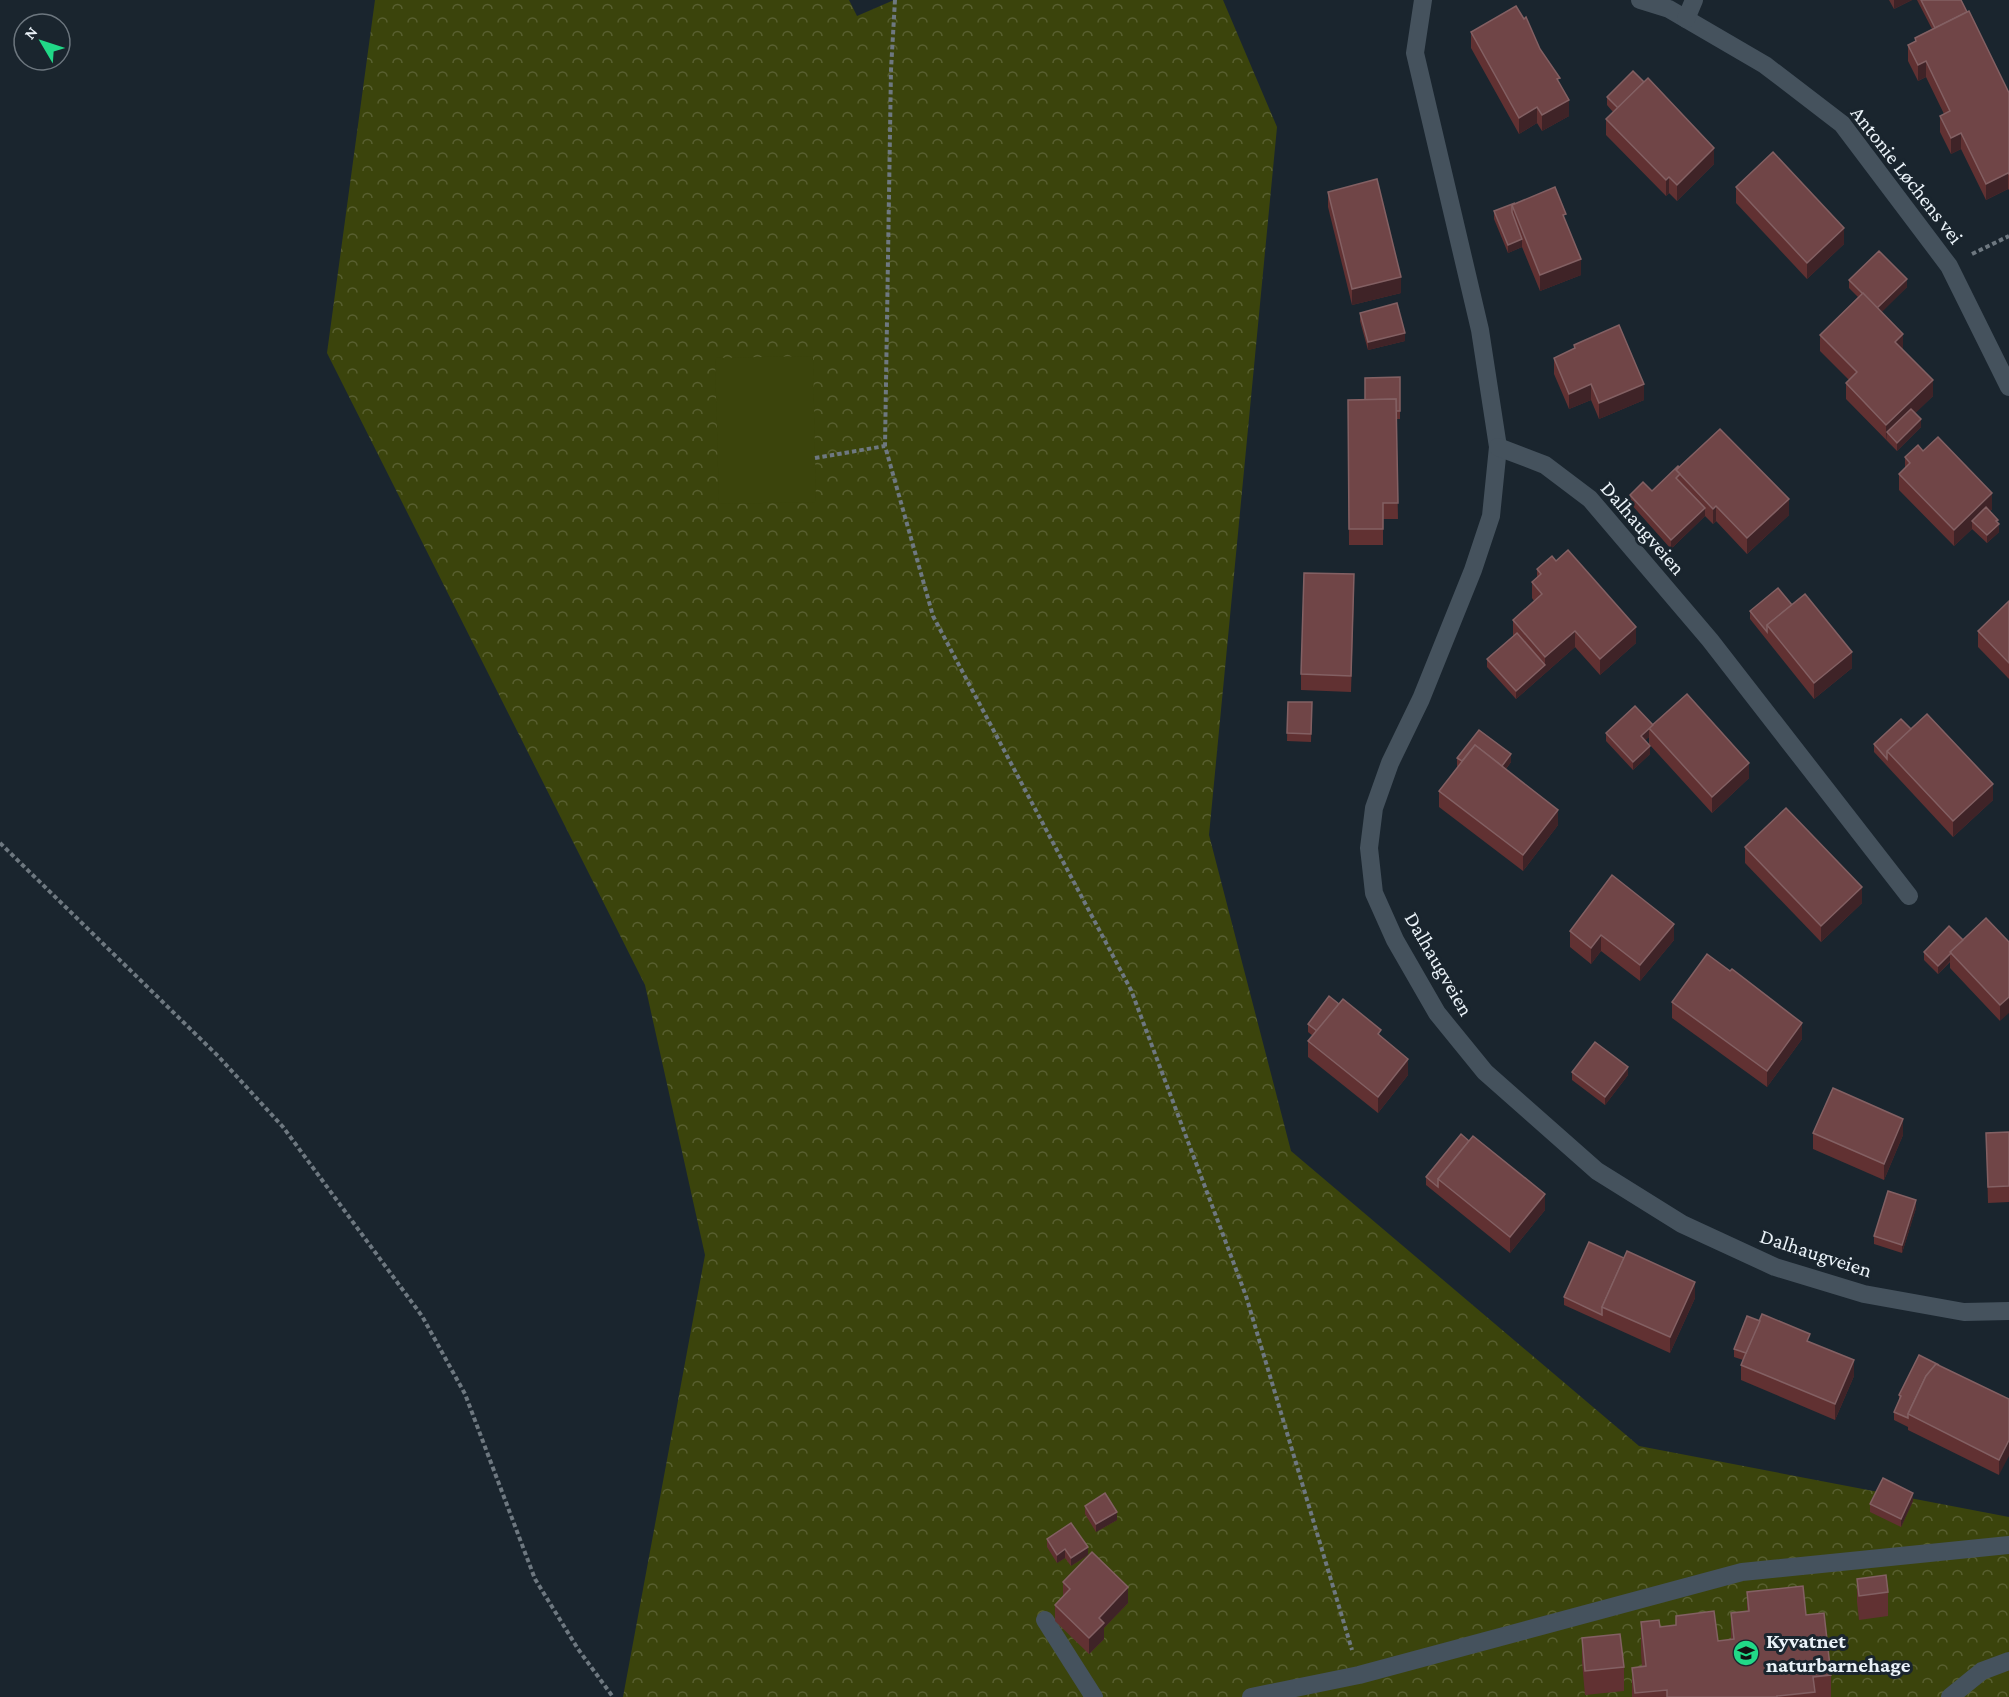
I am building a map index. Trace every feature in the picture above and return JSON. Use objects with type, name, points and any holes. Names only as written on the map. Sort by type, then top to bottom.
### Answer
[{"type":"street","name":"Dalhaugveien","points":[[1423,0],[1415,53],[1480,330],[1498,447],[1487,527],[1473,570],[1421,699],[1390,763],[1374,808],[1369,848],[1374,893],[1395,940],[1437,1014],[1485,1072],[1598,1171],[1682,1224],[1775,1267],[1864,1294],[1964,1312],[2009,1311]]},
{"type":"street","name":"Antonie Løchens vei","points":[[1640,0],[1669,9],[1766,65],[1842,124],[1949,266],[2009,387]]},
{"type":"street","points":[[1686,19],[1694,0]]},
{"type":"street","name":"Dalhaugveien","points":[[1498,447],[1545,465],[1590,499],[1710,640],[1909,896]]},
{"type":"street","points":[[1251,1697],[1359,1675],[1743,1572],[2009,1545]]},
{"type":"street","points":[[1045,1620],[1094,1697]]},
{"type":"street","points":[[1950,1697],[1982,1671],[2009,1661]]},
{"type":"path","points":[[895,0],[891,81],[885,446],[933,616],[1136,1001],[1246,1296],[1359,1675]]},
{"type":"path","points":[[1949,266],[2009,236]]},
{"type":"path","points":[[815,458],[885,446]]},
{"type":"path","points":[[0,843],[218,1056],[283,1127],[422,1316],[465,1394],[535,1579],[578,1649],[613,1697]]},
{"type":"green space","points":[[375,0],[849,0],[857,16],[894,0],[1223,0],[1277,127],[1209,835],[1291,1151],[1639,1446],[2009,1517],[2009,1697],[623,1697],[705,1255],[645,985],[327,353]]},
{"type":"green space","points":[[813,356],[816,502],[719,504],[715,358]]},
{"type":"building","points":[[1921,0],[1961,0],[1967,12],[1935,28]]},
{"type":"building","points":[[1516,6],[1524,19],[1526,17],[1540,49],[1560,78],[1557,79],[1569,100],[1542,115],[1537,107],[1519,118],[1471,32]]},
{"type":"building","points":[[1969,11],[2009,93],[2009,174],[1986,184],[1961,133],[1951,138],[1940,116],[1950,111],[1926,61],[1918,65],[1908,45],[1916,41],[1915,38]]},
{"type":"building","points":[[1633,71],[1644,82],[1618,108],[1607,97]]},
{"type":"building","points":[[1648,78],[1714,148],[1677,185],[1669,177],[1666,180],[1606,119]]},
{"type":"building","points":[[1773,152],[1844,228],[1807,263],[1736,187]]},
{"type":"building","points":[[1377,179],[1401,277],[1352,289],[1328,192]]},
{"type":"building","points":[[1555,187],[1566,214],[1563,215],[1581,259],[1540,275],[1512,205]]},
{"type":"building","points":[[1515,203],[1512,205],[1512,212],[1522,239],[1508,245],[1494,211]]},
{"type":"building","points":[[1879,251],[1907,279],[1877,308],[1849,280]]},
{"type":"building","points":[[1863,293],[1903,334],[1895,342],[1933,380],[1886,425],[1846,383],[1857,372],[1820,335]]},
{"type":"building","points":[[1397,303],[1405,333],[1368,342],[1360,313]]},
{"type":"building","points":[[1619,325],[1644,384],[1599,403],[1591,384],[1569,394],[1554,358],[1575,348],[1574,345]]},
{"type":"building","points":[[1400,377],[1400,411],[1396,411],[1396,399],[1365,400],[1365,378]]},
{"type":"building","points":[[1396,399],[1398,503],[1383,503],[1383,529],[1349,529],[1348,400]]},
{"type":"building","points":[[1911,409],[1921,419],[1897,443],[1887,432]]},
{"type":"building","points":[[1720,429],[1789,499],[1747,538],[1716,506],[1713,509],[1676,470]]},
{"type":"building","points":[[1938,437],[1992,493],[1954,530],[1899,474],[1910,463],[1905,457],[1918,445],[1923,451]]},
{"type":"building","points":[[1678,466],[1676,470],[1680,474],[1676,478],[1705,508],[1671,540],[1630,495],[1643,482],[1652,491]]},
{"type":"building","points":[[1986,507],[1999,524],[1987,535],[1972,521]]},
{"type":"building","points":[[1568,550],[1636,627],[1600,659],[1575,631],[1545,657],[1513,620],[1542,594],[1532,582],[1541,574],[1537,569],[1552,556],[1556,561]]},
{"type":"building","points":[[1304,573],[1354,574],[1351,676],[1301,674]]},
{"type":"building","points":[[1778,588],[1792,605],[1767,625],[1767,632],[1750,611]]},
{"type":"building","points":[[1805,594],[1852,652],[1814,683],[1767,625]]},
{"type":"building","points":[[2009,601],[2009,663],[1978,631]]},
{"type":"building","points":[[1517,633],[1545,665],[1516,691],[1487,659]]},
{"type":"building","points":[[1687,694],[1749,763],[1712,797],[1649,728]]},
{"type":"building","points":[[1288,702],[1312,702],[1311,734],[1287,733]]},
{"type":"building","points":[[1635,706],[1653,725],[1641,736],[1650,746],[1633,762],[1606,733]]},
{"type":"building","points":[[1927,714],[1993,784],[1953,821],[1887,751]]},
{"type":"building","points":[[1901,719],[1911,729],[1887,751],[1887,759],[1874,744]]},
{"type":"building","points":[[1479,730],[1511,754],[1502,766],[1475,745],[1462,761],[1457,758]]},
{"type":"building","points":[[1475,745],[1558,810],[1523,855],[1439,791]]},
{"type":"building","points":[[1786,808],[1862,887],[1821,926],[1745,847]]},
{"type":"building","points":[[1612,875],[1674,924],[1640,965],[1601,935],[1591,948],[1570,931]]},
{"type":"building","points":[[1986,918],[2009,942],[2009,997],[2000,1005],[1950,952]]},
{"type":"building","points":[[1949,926],[1963,940],[1938,966],[1924,952]]},
{"type":"building","points":[[1707,954],[1730,971],[1732,969],[1802,1023],[1767,1071],[1672,1002]]},
{"type":"building","points":[[1329,996],[1339,1004],[1317,1031],[1308,1024]]},
{"type":"building","points":[[1343,999],[1381,1030],[1378,1034],[1408,1059],[1378,1097],[1308,1041]]},
{"type":"building","points":[[1595,1042],[1628,1067],[1605,1097],[1572,1072]]},
{"type":"building","points":[[1833,1088],[1903,1119],[1884,1164],[1813,1133]]},
{"type":"building","points":[[2009,1132],[2009,1186],[1988,1187],[1986,1133]]},
{"type":"building","points":[[1461,1134],[1469,1141],[1438,1179],[1438,1187],[1426,1177]]},
{"type":"building","points":[[1473,1136],[1545,1194],[1510,1237],[1438,1179]]},
{"type":"building","points":[[1888,1191],[1916,1200],[1902,1245],[1874,1236]]},
{"type":"building","points":[[1589,1242],[1624,1258],[1602,1307],[1602,1315],[1564,1297]]},
{"type":"building","points":[[1627,1251],[1695,1282],[1670,1337],[1602,1307]]},
{"type":"building","points":[[1762,1314],[1810,1334],[1807,1341],[1854,1360],[1835,1404],[1741,1365]]},
{"type":"building","points":[[1747,1316],[1760,1321],[1746,1353],[1734,1349]]},
{"type":"building","points":[[1919,1355],[1939,1365],[1936,1364],[1926,1376],[1908,1418],[1894,1412],[1901,1396],[1899,1395]]},
{"type":"building","points":[[1936,1364],[2009,1399],[2009,1440],[1999,1460],[1908,1414],[1926,1376]]},
{"type":"building","points":[[1883,1478],[1913,1493],[1901,1519],[1870,1504]]},
{"type":"building","points":[[1105,1493],[1117,1512],[1096,1524],[1085,1506]]},
{"type":"building","points":[[1071,1523],[1088,1547],[1071,1558],[1065,1549],[1057,1555],[1047,1539]]},
{"type":"building","points":[[1092,1552],[1128,1587],[1099,1618],[1104,1623],[1089,1638],[1055,1605],[1070,1589],[1063,1582]]},
{"type":"building","points":[[1886,1575],[1888,1592],[1859,1596],[1857,1579]]},
{"type":"building","points":[[1803,1586],[1806,1615],[1824,1613],[1831,1675],[1813,1677],[1815,1692],[1777,1697],[1667,1697],[1667,1690],[1635,1693],[1632,1668],[1646,1666],[1641,1622],[1659,1620],[1660,1627],[1676,1625],[1676,1616],[1714,1611],[1718,1641],[1734,1639],[1731,1613],[1749,1611],[1747,1592]]},
{"type":"building","points":[[1620,1634],[1624,1667],[1585,1671],[1582,1638]]},
{"type":"place","name":"Kyvatnet naturbarnehage","points":[[1746,1653]]}]
